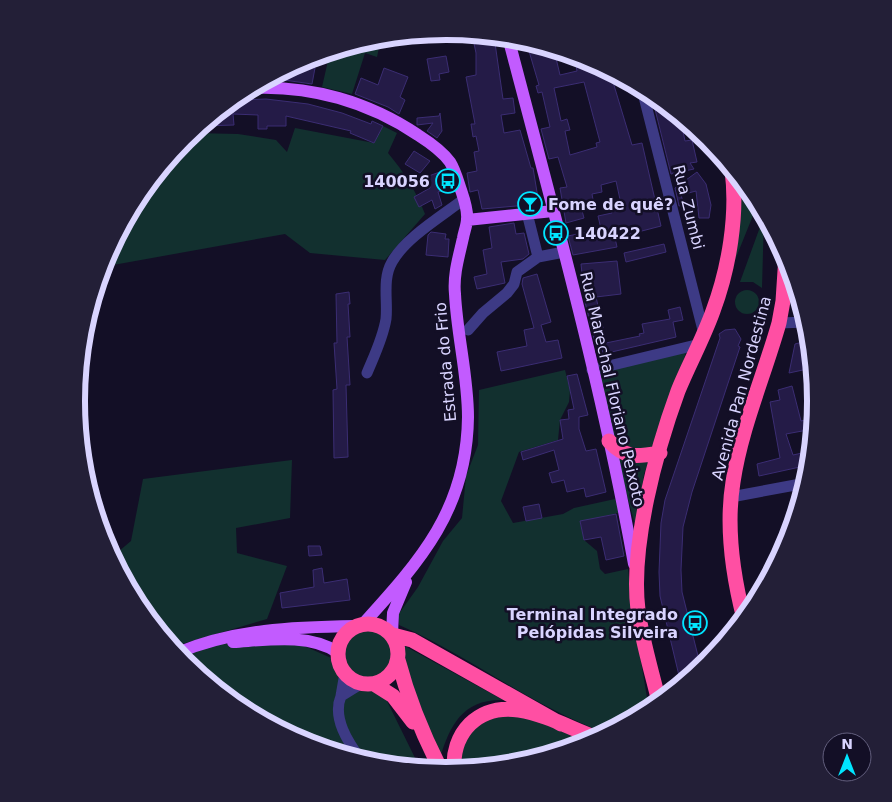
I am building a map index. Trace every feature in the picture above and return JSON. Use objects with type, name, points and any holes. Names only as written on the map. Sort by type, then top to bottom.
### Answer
[{"type":"highway","points":[[656,695],[638,610],[637,576],[644,515],[678,392],[702,339],[718,295],[733,218],[732,181]]},
{"type":"highway","name":"Avenida Pan Nordestina","points":[[742,608],[736,580],[731,497],[739,452],[779,323],[785,276]]},
{"type":"highway","points":[[609,441],[619,451],[627,455],[636,456],[660,453]]},
{"type":"highway","points":[[425,739],[393,696],[345,673],[338,662],[337,652],[344,634],[360,625],[375,624],[392,635],[412,640],[561,724]]},
{"type":"highway","points":[[392,635],[398,647],[398,660],[404,683],[425,739],[437,762]]},
{"type":"highway","points":[[368,683],[388,677],[398,660]]},
{"type":"highway","points":[[455,762],[457,745],[464,730],[483,714],[499,709],[511,709],[537,714],[586,734]]},
{"type":"main road","name":"Rua Marechal Floriano Peixoto","points":[[510,46],[564,252],[622,494],[637,576]]},
{"type":"main road","points":[[265,88],[313,92],[344,99],[379,111],[432,145],[450,162],[465,208],[527,213],[553,211]]},
{"type":"main road","name":"Estrada do Frio","points":[[392,635],[391,624],[396,602],[416,564],[442,526],[454,499],[466,447],[468,416],[454,286],[465,208]]},
{"type":"main road","name":"Estrada do Frio","points":[[360,625],[416,564]]},
{"type":"main road","points":[[185,650],[203,643],[263,630],[360,625]]},
{"type":"main road","points":[[203,643],[297,641],[323,644],[337,652]]},
{"type":"street","name":"Rua Zumbi","points":[[645,99],[702,339]]},
{"type":"street","points":[[367,373],[378,347],[386,320],[386,285],[388,270],[392,261],[409,242],[465,208]]},
{"type":"street","points":[[527,213],[538,257]]},
{"type":"street","points":[[468,330],[483,313],[507,293],[514,284],[517,272],[538,257],[564,252]]},
{"type":"street","points":[[779,323],[798,322]]},
{"type":"street","points":[[592,370],[702,339]]},
{"type":"street","points":[[731,497],[797,485]]},
{"type":"street","points":[[345,673],[338,711],[346,736],[355,750]]},
{"type":"street","points":[[341,696],[368,683]]},
{"type":"green space","points":[[379,46],[377,57],[365,53],[352,94],[322,87],[328,60]]},
{"type":"green space","points":[[383,126],[397,133],[388,153],[409,182],[425,214],[385,260],[310,253],[285,234],[111,265],[133,220],[146,200],[175,163],[205,133],[238,134],[276,140],[287,152],[295,128],[374,143]]},
{"type":"green space","points":[[735,185],[754,213],[729,275]]},
{"type":"green space","points":[[761,224],[764,229],[762,288],[753,282],[740,282]]},
{"type":"green space","points":[[747,290],[756,293],[759,302],[756,311],[747,314],[738,311],[735,302],[738,293]]},
{"type":"green space","points":[[687,350],[644,474],[636,528],[615,452],[599,372]]},
{"type":"green space","points":[[565,370],[570,390],[569,402],[560,420],[558,440],[519,452],[501,501],[513,523],[563,514],[574,508],[615,499],[619,510],[618,513],[580,522],[584,540],[597,551],[600,569],[605,574],[628,569],[647,701],[597,729],[553,710],[451,651],[399,625],[398,615],[418,587],[443,541],[462,518],[466,476],[478,445],[479,390]]},
{"type":"green space","points":[[292,460],[290,518],[236,528],[237,553],[287,566],[267,619],[180,645],[175,639],[146,602],[118,552],[131,541],[143,479]]},
{"type":"green space","points":[[369,630],[378,632],[386,637],[391,645],[393,654],[391,663],[386,671],[378,676],[369,678],[360,676],[352,671],[347,663],[345,654],[347,645],[352,637],[360,632]]},
{"type":"green space","points":[[203,643],[302,645],[338,661],[342,670],[333,707],[353,750],[308,735],[265,714],[226,687],[184,648]]},
{"type":"green space","points":[[403,645],[503,700],[478,704],[460,716],[448,735],[440,758],[417,703],[408,674]]},
{"type":"green space","points":[[361,687],[371,687],[384,695],[416,761],[359,751],[345,724],[343,697]]},
{"type":"green space","points":[[501,714],[533,719],[578,737],[539,750],[516,755],[460,761],[460,742],[478,723]]},
{"type":"building","points":[[474,41],[495,43],[503,99],[513,98],[515,113],[501,115],[504,133],[520,130],[531,168],[533,168],[539,204],[482,209],[478,190],[470,192],[467,173],[477,171],[474,152],[479,151],[476,136],[473,137],[471,124],[475,124],[466,77],[476,75],[476,53]]},
{"type":"building","points":[[529,50],[557,58],[560,75],[577,71],[577,65],[613,81],[632,145],[642,143],[661,226],[615,238],[617,247],[573,255],[568,236],[601,229],[598,216],[612,213],[611,207],[621,204],[616,181],[601,185],[602,192],[592,194],[594,205],[581,207],[584,218],[566,223],[560,188],[567,187],[558,157],[549,159],[541,129],[550,127],[542,92],[538,93],[536,86],[539,85]],"holes":[[[584,82],[600,142],[596,143],[597,147],[570,155],[565,131],[570,130],[567,119],[561,121],[554,88]]]},
{"type":"building","points":[[446,56],[449,72],[439,74],[440,80],[431,81],[427,59]]},
{"type":"building","points":[[309,67],[315,68],[312,84],[281,80]]},
{"type":"building","points":[[384,68],[408,77],[400,97],[405,100],[399,114],[388,107],[355,94],[361,78],[378,85]]},
{"type":"building","points":[[266,99],[308,104],[342,113],[371,124],[372,121],[383,126],[374,143],[350,133],[351,131],[286,116],[286,126],[267,126],[267,129],[258,129],[258,115],[233,114],[234,125],[213,126],[247,100]]},
{"type":"building","points":[[654,106],[682,129],[685,141],[692,140],[697,162],[690,163],[694,169],[671,174]]},
{"type":"building","points":[[440,113],[442,131],[437,138],[427,131],[433,123],[417,125],[417,118],[439,116]]},
{"type":"building","points":[[414,151],[430,161],[420,173],[405,164]]},
{"type":"building","points":[[445,170],[451,187],[438,192],[442,205],[435,209],[432,200],[419,207],[414,197],[430,188],[426,177]]},
{"type":"building","points":[[697,172],[706,184],[711,205],[709,218],[699,218],[696,191],[681,195],[684,205],[679,206],[675,188]]},
{"type":"building","points":[[514,223],[516,234],[524,233],[529,254],[523,259],[501,262],[505,283],[477,289],[474,277],[487,274],[483,250],[492,248],[489,227]]},
{"type":"building","points":[[431,232],[446,234],[445,239],[449,239],[448,257],[426,255],[428,235]]},
{"type":"building","points":[[664,244],[666,252],[626,262],[624,253]]},
{"type":"building","points":[[617,261],[621,294],[596,297],[606,341],[595,343],[585,302],[581,264]]},
{"type":"building","points":[[537,274],[551,322],[541,325],[546,342],[558,340],[562,358],[501,371],[497,352],[527,346],[524,330],[534,328],[522,284],[523,278]]},
{"type":"building","points":[[349,292],[350,337],[347,337],[350,385],[346,385],[348,457],[334,458],[333,390],[337,389],[334,343],[337,343],[336,294]]},
{"type":"building","points":[[680,307],[683,320],[673,322],[676,337],[603,354],[601,344],[640,336],[639,334],[644,333],[642,324],[670,319],[668,310]]},
{"type":"building","points":[[735,329],[741,339],[738,346],[740,347],[692,492],[683,527],[682,592],[699,658],[679,676],[660,596],[661,523],[665,500],[720,338],[719,334],[725,330]]},
{"type":"building","points":[[802,342],[805,369],[789,373],[795,344]]},
{"type":"building","points":[[577,374],[588,415],[579,417],[579,429],[586,451],[596,449],[606,492],[586,497],[584,488],[567,492],[564,480],[552,483],[549,473],[559,470],[554,450],[523,460],[521,452],[563,439],[560,420],[569,419],[568,410],[574,409],[567,376]]},
{"type":"building","points":[[792,386],[801,421],[806,420],[806,430],[786,434],[793,455],[803,453],[801,467],[759,476],[757,464],[780,458],[770,402],[780,400],[778,390]]},
{"type":"building","points":[[539,504],[542,518],[526,521],[523,507]]},
{"type":"building","points":[[616,514],[624,556],[606,560],[601,537],[584,540],[580,521]]},
{"type":"building","points":[[308,546],[320,546],[322,555],[309,556]]},
{"type":"building","points":[[322,568],[324,583],[347,579],[350,600],[282,608],[280,593],[314,587],[313,570]]},
{"type":"place","name":"140056","points":[[448,181]]},
{"type":"place","name":"Fome de quê?","points":[[530,204]]},
{"type":"place","name":"140422","points":[[556,233]]},
{"type":"place","name":"Terminal Integrado Pelópidas Silveira","points":[[695,623]]}]
